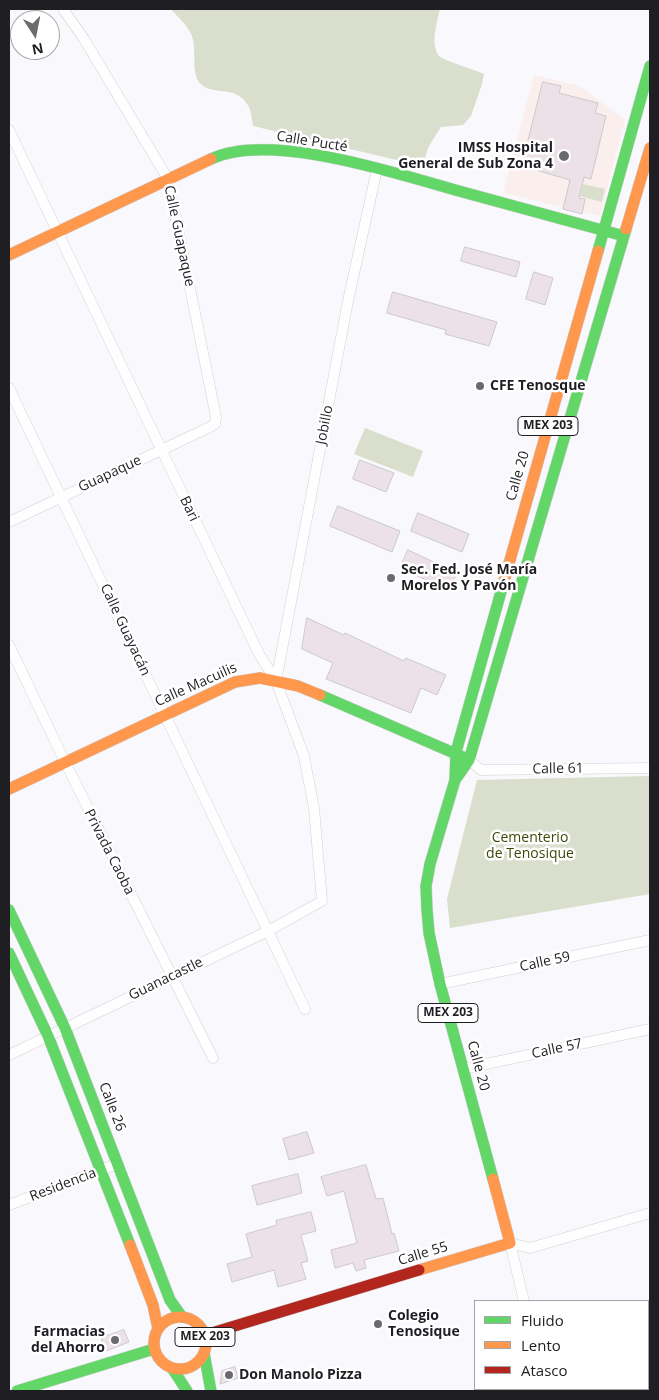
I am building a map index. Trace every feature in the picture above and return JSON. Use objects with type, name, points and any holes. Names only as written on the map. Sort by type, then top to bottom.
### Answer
[{"type":"main road","name":"Calle 20","points":[[510,1244],[440,984],[429,933],[426,886],[430,864],[455,780],[456,752],[524,507],[604,231],[645,102],[650,66]]},
{"type":"main road","name":"Calle 20","points":[[455,780],[469,760],[650,148]]},
{"type":"main road","name":"Calle Pucté","points":[[9,255],[220,154],[259,149],[301,152],[377,169],[624,236]]},
{"type":"main road","points":[[524,507],[542,513]]},
{"type":"main road","name":"Calle Macuilis","points":[[9,789],[235,682],[260,678],[298,686],[456,752],[469,760]]},
{"type":"main road","name":"Calle 26","points":[[9,910],[65,1028],[170,1300],[182,1317]]},
{"type":"main road","points":[[9,953],[48,1036],[153,1305],[158,1329]]},
{"type":"main road","name":"Calle 55","points":[[204,1335],[510,1244]]},
{"type":"main road","name":"MEX 203","points":[[182,1317],[193,1321],[202,1330],[206,1344],[200,1360],[187,1368],[172,1368],[158,1358],[153,1342],[158,1329],[168,1320],[182,1317]]},
{"type":"main road","points":[[16,1391],[154,1349]]},
{"type":"main road","points":[[204,1353],[211,1391]]},
{"type":"main road","points":[[172,1368],[187,1391]]},
{"type":"street","name":"Calle Guapaque","points":[[63,9],[84,39],[168,178],[216,418],[215,424],[210,427]]},
{"type":"street","name":"Bari","points":[[9,130],[56,232],[259,654],[276,681],[304,756],[314,808],[322,901]]},
{"type":"street","name":"Jobillo","points":[[276,681],[348,302],[377,169]]},
{"type":"street","name":"Calle Guayacán","points":[[9,388],[305,1009]]},
{"type":"street","name":"Guapaque","points":[[9,522],[210,427]]},
{"type":"street","name":"Privada Caoba","points":[[9,645],[64,762],[213,1058]]},
{"type":"street","name":"Calle 61","points":[[469,760],[481,770],[650,768]]},
{"type":"street","name":"Guanacastle","points":[[9,1055],[268,931],[322,901]]},
{"type":"street","name":"Calle 59","points":[[440,984],[650,940]]},
{"type":"street","name":"Calle 57","points":[[463,1069],[650,1029]]},
{"type":"street","name":"Residencia","points":[[9,1205],[117,1164]]},
{"type":"street","name":"Calle 55","points":[[510,1244],[530,1248],[650,1213]]},
{"type":"street","name":"Calle 20","points":[[510,1244],[524,1300]]},
{"type":"shaded area","name":"IMSS Hospital General de Sub Zona 4","points":[[534,75],[580,86],[625,120],[600,216],[503,193]]},
{"type":"green space","points":[[171,9],[440,9],[436,26],[436,51],[439,56],[447,60],[484,74],[482,84],[471,116],[463,125],[441,127],[429,146],[422,166],[253,126],[251,114],[242,98],[229,92],[209,89],[199,82],[195,72],[192,36]]},
{"type":"green space","points":[[583,184],[605,189],[602,202],[580,196]]},
{"type":"green space","points":[[365,428],[423,451],[413,477],[354,454]]},
{"type":"green space","name":"Cementerio de Tenosique","points":[[650,776],[650,894],[450,928],[447,899],[477,780]]},
{"type":"building","name":"IMSS Hospital General de Sub Zona 4","points":[[543,82],[561,86],[559,93],[598,103],[595,113],[606,116],[591,179],[584,177],[579,198],[585,199],[582,214],[563,209],[570,180],[522,166]]},
{"type":"building","points":[[465,247],[520,262],[516,277],[461,261]]},
{"type":"building","points":[[534,272],[553,278],[545,305],[526,299]]},
{"type":"building","points":[[393,292],[497,322],[489,346],[445,334],[446,330],[387,313]]},
{"type":"building","points":[[360,460],[394,473],[386,492],[353,479]]},
{"type":"building","points":[[338,506],[400,531],[392,552],[330,526]]},
{"type":"building","points":[[418,513],[469,534],[462,552],[411,531]]},
{"type":"building","points":[[408,550],[457,573],[449,590],[400,568]]},
{"type":"building","points":[[307,618],[344,635],[345,633],[404,661],[406,658],[446,675],[437,695],[421,688],[411,713],[326,679],[333,663],[302,649]]},
{"type":"building","points":[[307,1132],[314,1153],[289,1160],[283,1139]]},
{"type":"building","points":[[366,1165],[376,1199],[383,1198],[392,1234],[394,1233],[399,1251],[364,1260],[366,1268],[356,1271],[353,1263],[335,1268],[331,1250],[357,1243],[344,1191],[327,1196],[321,1177]]},
{"type":"building","points":[[298,1174],[302,1193],[257,1205],[252,1186]]},
{"type":"building","points":[[311,1212],[316,1231],[301,1235],[308,1261],[301,1263],[306,1279],[278,1287],[274,1270],[232,1282],[227,1264],[252,1257],[246,1234],[277,1225],[276,1221]]},
{"type":"building","name":"Farmacias del Ahorro","points":[[124,1330],[129,1342],[106,1351],[101,1338]]},
{"type":"building","name":"Don Manolo Pizza","points":[[235,1367],[238,1378],[220,1384],[222,1371]]},
{"type":"traffic: fast","points":[[598,251],[650,66]]},
{"type":"traffic: fast","points":[[211,159],[236,152],[266,150],[299,152],[334,158],[403,175],[624,236]]},
{"type":"traffic: fast","points":[[455,780],[469,760],[626,229]]},
{"type":"traffic: fast","points":[[493,1179],[440,984],[429,933],[426,886],[430,864],[455,780],[456,752],[504,581]]},
{"type":"traffic: fast","points":[[320,695],[463,757]]},
{"type":"traffic: fast","points":[[9,910],[65,1028],[170,1300],[182,1317]]},
{"type":"traffic: fast","points":[[9,953],[48,1036],[130,1245]]},
{"type":"traffic: fast","points":[[17,1391],[154,1349]]},
{"type":"traffic: fast","points":[[204,1353],[211,1391]]},
{"type":"traffic: fast","points":[[172,1368],[187,1391]]},
{"type":"traffic: slow","points":[[626,229],[650,148]]},
{"type":"traffic: slow","points":[[9,255],[211,159]]},
{"type":"traffic: slow","points":[[504,581],[598,251]]},
{"type":"traffic: slow","points":[[9,789],[235,682],[260,678],[298,686],[320,695]]},
{"type":"traffic: slow","points":[[419,1270],[510,1243],[493,1179]]},
{"type":"traffic: slow","points":[[130,1245],[153,1305],[158,1329]]},
{"type":"traffic: slow","points":[[180,1317],[194,1321],[202,1329],[206,1343],[202,1357],[194,1365],[180,1369],[166,1365],[158,1357],[154,1343],[158,1329],[166,1321],[180,1317]]},
{"type":"traffic: jam","points":[[205,1335],[419,1270]]},
{"type":"place","name":"IMSS Hospital General de Sub Zona 4","points":[[564,156]]},
{"type":"place","name":"CFE Tenosque","points":[[480,386]]},
{"type":"place","name":"Sec. Fed. José María Morelos Y Pavón","points":[[391,578]]},
{"type":"place","name":"Colegio Tenosique","points":[[378,1324]]},
{"type":"place","name":"Farmacias del Ahorro","points":[[115,1340]]},
{"type":"place","name":"Don Manolo Pizza","points":[[229,1375]]}]
